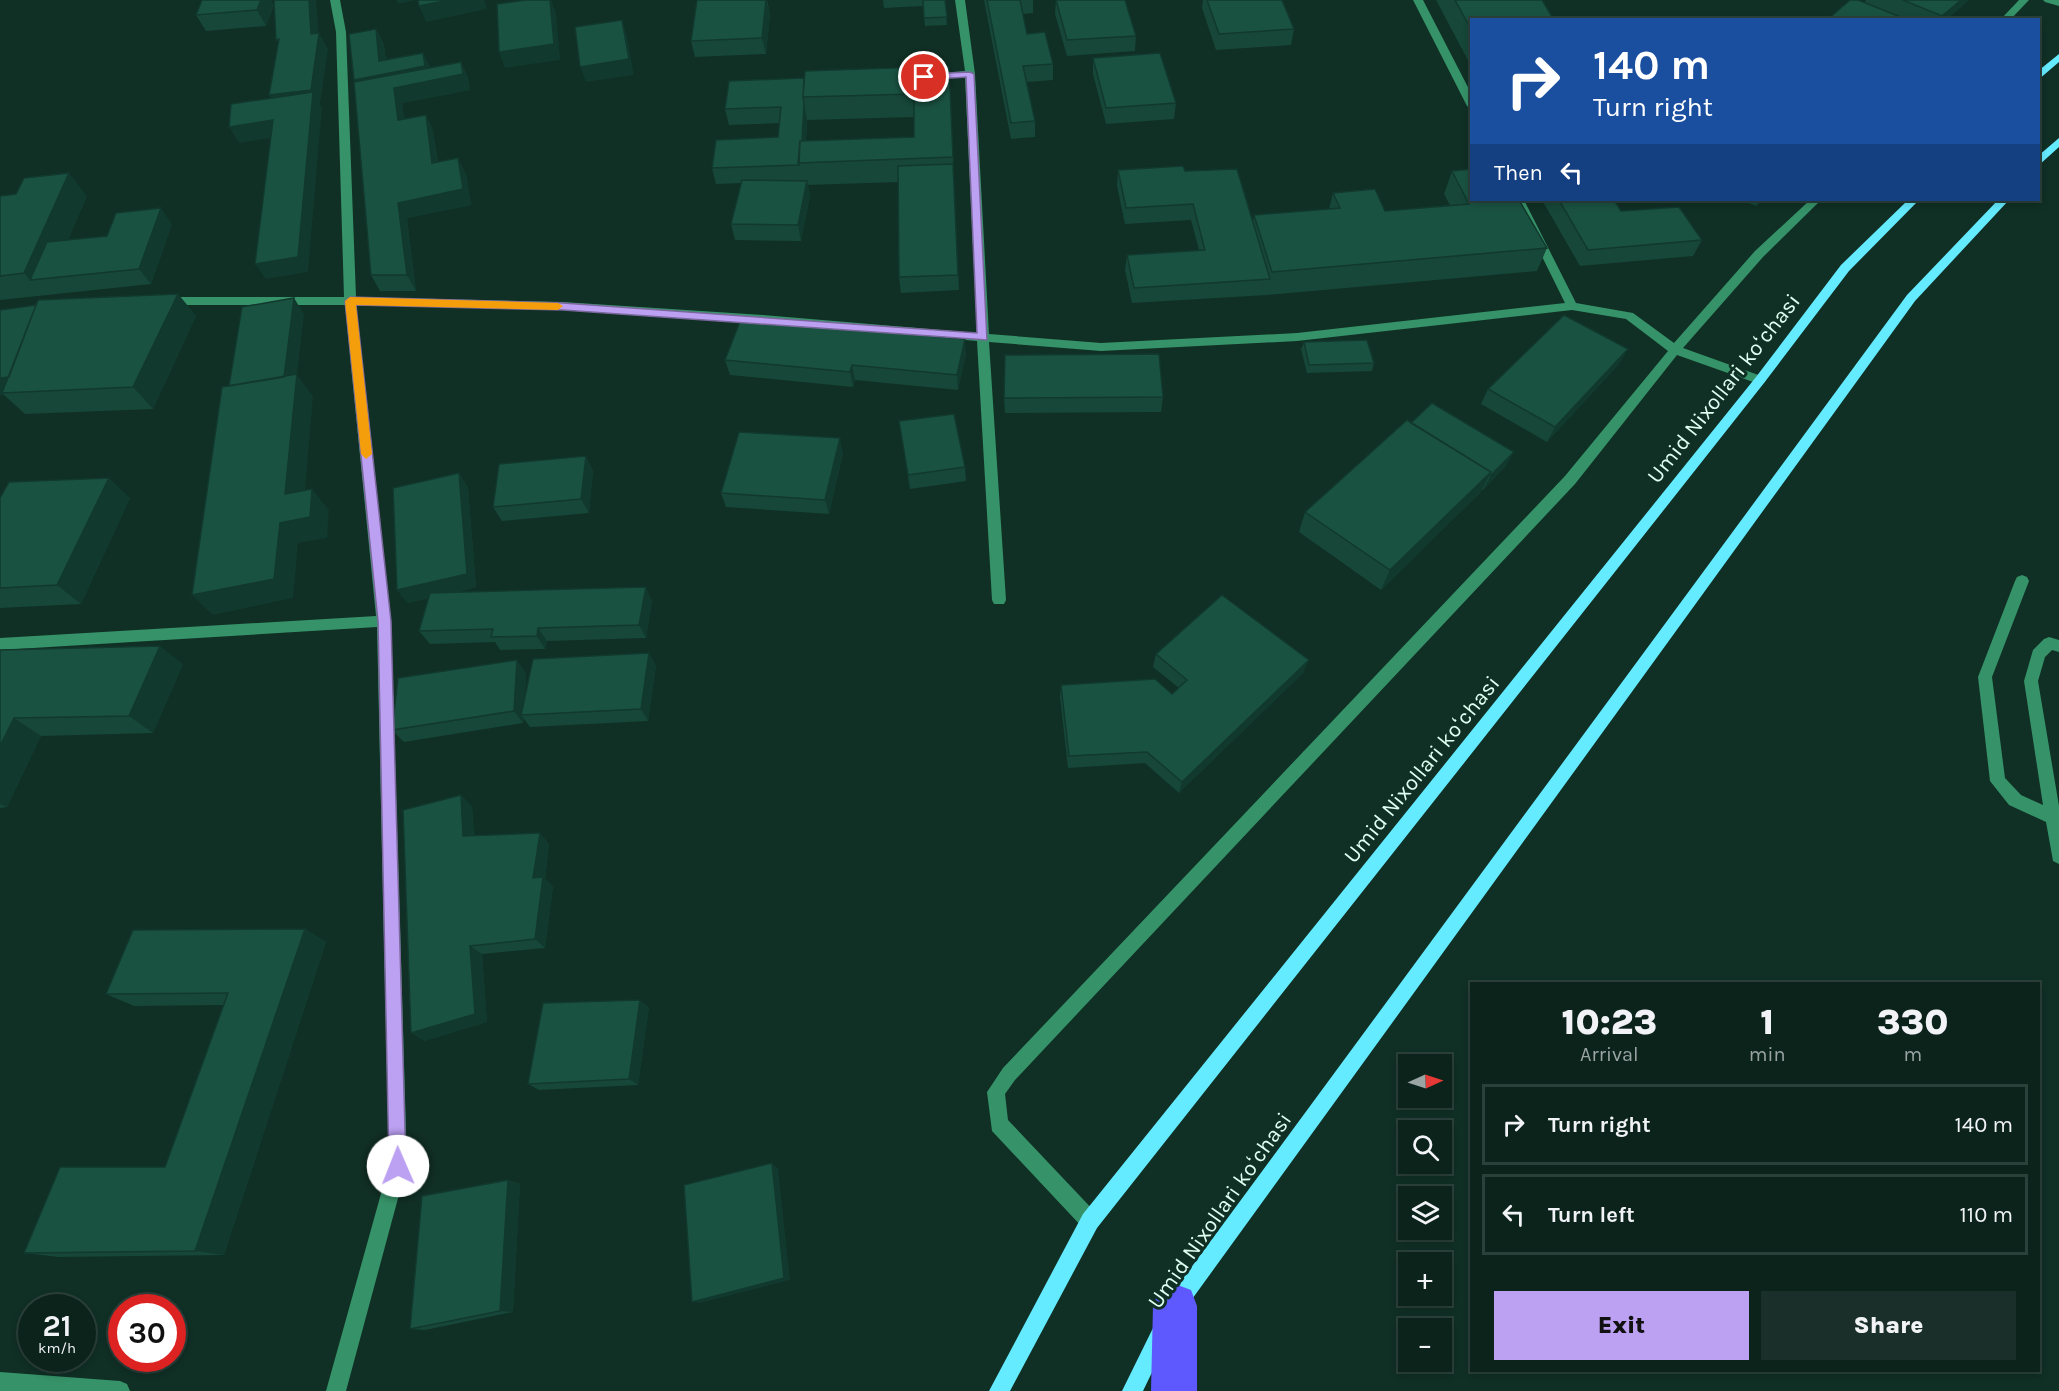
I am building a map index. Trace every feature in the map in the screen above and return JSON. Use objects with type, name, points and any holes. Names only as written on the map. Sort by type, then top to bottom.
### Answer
[{"type":"highway","points":[[1174,1391],[1175,1305]]},
{"type":"main road","points":[[2040,75],[2059,57]]},
{"type":"main road","points":[[2040,161],[2059,141]]},
{"type":"main road","name":"Umid Nixollari koʻchasi","points":[[999,1391],[1090,1221],[1760,380],[1845,268],[1913,201]]},
{"type":"main road","name":"Umid Nixollari koʻchasi","points":[[1131,1391],[1175,1305],[1911,298],[2003,201]]},
{"type":"street","points":[[335,0],[340,32],[350,301],[384,621],[398,1166],[336,1391]]},
{"type":"street","points":[[960,0],[970,74],[999,600]]},
{"type":"street","points":[[1418,0],[1470,102]]},
{"type":"street","points":[[2006,18],[2024,0]]},
{"type":"street","points":[[2048,0],[2059,3]]},
{"type":"street","points":[[924,77],[970,74]]},
{"type":"street","points":[[1520,201],[1572,306]]},
{"type":"street","points":[[1090,1221],[999,1124],[996,1092],[1017,1066],[1570,480],[1676,350],[1759,254],[1815,201]]},
{"type":"street","points":[[151,301],[350,301],[563,306],[763,319],[1101,347],[1285,337],[1572,306],[1629,316],[1676,350],[1760,380]]},
{"type":"street","points":[[2022,581],[1985,676],[1998,781],[2014,800],[2052,818]]},
{"type":"street","points":[[0,644],[384,621]]},
{"type":"street","points":[[2059,646],[2049,644],[2038,654],[2031,681],[2059,856]]},
{"type":"street","points":[[0,1382],[120,1391]]},
{"type":"building","points":[[202,0],[261,0],[257,10],[196,15]]},
{"type":"building","points":[[274,0],[309,0],[311,34],[319,33],[311,90],[269,95],[279,39],[276,40]]},
{"type":"building","points":[[418,0],[449,0],[419,6]]},
{"type":"building","points":[[526,0],[550,0],[554,44],[499,52],[497,4]]},
{"type":"building","points":[[697,0],[766,0],[762,38],[691,41]]},
{"type":"building","points":[[923,0],[945,0],[947,17],[924,18]]},
{"type":"building","points":[[987,0],[1020,0],[1027,34],[1045,32],[1053,64],[1023,66],[1035,121],[1011,123]]},
{"type":"building","points":[[1056,0],[1125,0],[1136,36],[1067,40]]},
{"type":"building","points":[[1207,0],[1282,0],[1294,29],[1219,34]]},
{"type":"building","points":[[1455,0],[1542,0],[1553,18],[1470,18],[1470,27]]},
{"type":"building","points":[[1850,0],[1858,0],[1903,18],[1829,18]]},
{"type":"building","points":[[1903,0],[1961,0],[1942,16]]},
{"type":"building","points":[[622,20],[629,59],[580,67],[575,27]]},
{"type":"building","points":[[376,29],[379,61],[423,53],[425,66],[354,80],[349,34]]},
{"type":"building","points":[[1160,53],[1176,103],[1106,108],[1093,58]]},
{"type":"building","points":[[461,62],[463,74],[394,88],[398,120],[426,115],[432,163],[458,158],[463,189],[398,203],[407,275],[371,275],[354,82]]},
{"type":"building","points":[[949,66],[953,157],[798,163],[800,141],[914,137],[914,94],[803,97],[805,71]]},
{"type":"building","points":[[804,78],[799,165],[712,168],[716,140],[778,137],[781,107],[725,109],[729,81]]},
{"type":"building","points":[[313,92],[298,257],[255,264],[273,120],[229,127],[231,104]]},
{"type":"building","points":[[953,164],[958,275],[899,277],[898,166]]},
{"type":"building","points":[[1183,166],[1185,171],[1237,169],[1270,279],[1134,288],[1127,255],[1205,250],[1193,204],[1126,208],[1118,170]]},
{"type":"building","points":[[1470,169],[1470,201],[1520,201],[1547,248],[1272,272],[1254,215],[1340,208],[1333,193],[1375,189],[1385,211],[1469,204],[1452,171]]},
{"type":"building","points":[[69,173],[24,273],[0,276],[0,196],[16,194],[24,178]]},
{"type":"building","points":[[742,180],[807,181],[798,225],[731,224]]},
{"type":"building","points":[[1560,201],[1615,201],[1621,211],[1679,207],[1702,240],[1588,250]]},
{"type":"building","points":[[161,208],[139,269],[30,280],[47,242],[107,236],[116,213]]},
{"type":"building","points":[[178,294],[133,387],[2,393],[38,300]]},
{"type":"building","points":[[294,298],[284,377],[229,386],[242,307]]},
{"type":"building","points":[[36,305],[9,377],[0,378],[0,310]]},
{"type":"building","points":[[1564,315],[1628,349],[1555,427],[1488,389]]},
{"type":"building","points":[[741,319],[965,339],[957,375],[852,365],[850,372],[725,360]]},
{"type":"building","points":[[1367,340],[1374,363],[1309,365],[1304,342]]},
{"type":"building","points":[[1159,354],[1163,397],[1004,398],[1005,355]]},
{"type":"building","points":[[297,374],[285,494],[312,489],[310,517],[280,523],[274,579],[192,595],[222,387]]},
{"type":"building","points":[[1432,403],[1514,452],[1491,475],[1489,474],[1491,472],[1411,423]]},
{"type":"building","points":[[954,414],[965,467],[908,475],[899,421]]},
{"type":"building","points":[[1407,420],[1491,472],[1390,570],[1305,512]]},
{"type":"building","points":[[739,432],[840,438],[825,500],[721,493]]},
{"type":"building","points":[[586,456],[581,499],[493,507],[499,464]]},
{"type":"building","points":[[459,473],[467,574],[397,590],[393,488]]},
{"type":"building","points":[[109,478],[57,585],[0,588],[0,498],[9,482]]},
{"type":"building","points":[[646,587],[639,625],[538,628],[537,636],[491,637],[493,629],[419,631],[430,593]]},
{"type":"building","points":[[1222,595],[1309,660],[1182,782],[1147,752],[1069,756],[1061,685],[1155,679],[1172,694],[1187,680],[1156,654]]},
{"type":"building","points":[[160,646],[129,716],[14,718],[0,746],[0,650]]},
{"type":"building","points":[[649,653],[641,709],[521,715],[533,659]]},
{"type":"building","points":[[517,660],[514,711],[392,730],[398,678]]},
{"type":"building","points":[[461,795],[463,836],[540,833],[533,878],[543,877],[535,939],[470,946],[475,1014],[411,1033],[403,810]]},
{"type":"building","points":[[305,929],[195,1251],[24,1253],[60,1167],[165,1167],[228,993],[106,994],[133,930]]},
{"type":"building","points":[[640,1000],[629,1079],[528,1084],[543,1003]]},
{"type":"building","points":[[772,1163],[784,1278],[692,1302],[684,1185]]},
{"type":"building","points":[[508,1180],[500,1311],[410,1329],[422,1196]]},
{"type":"slow traffic","points":[[366,454],[350,301],[558,306]]},
{"type":"route","points":[[398,1166],[384,621],[350,301],[563,306],[763,319],[983,338],[970,74],[924,77]]}]
